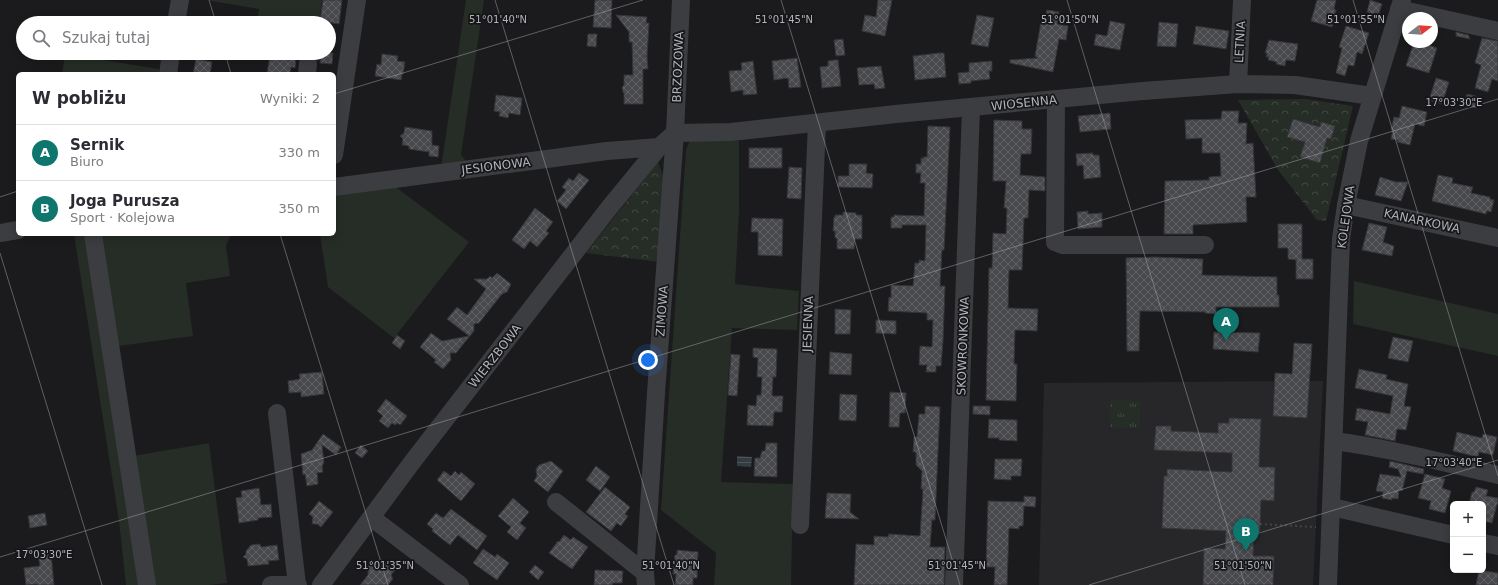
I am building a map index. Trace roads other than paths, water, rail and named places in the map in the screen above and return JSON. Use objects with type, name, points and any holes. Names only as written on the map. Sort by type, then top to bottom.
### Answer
[{"type":"street","points":[[177,16],[180,0]]},
{"type":"street","points":[[336,142],[357,0]]},
{"type":"street","name":"BRZOZOWA","points":[[675,133],[681,0]]},
{"type":"street","name":"LETNIA","points":[[1238,84],[1242,0]]},
{"type":"street","points":[[1401,5],[1498,32]]},
{"type":"street","name":"KOLEJOWA","points":[[1328,585],[1341,239],[1346,204],[1359,141],[1401,5]]},
{"type":"street","points":[[168,72],[170,60]]},
{"type":"street","name":"WIOSENNA","points":[[675,133],[731,132],[971,108],[1238,84],[1295,85],[1372,96]]},
{"type":"street","points":[[1056,100],[1055,242],[1062,245],[1206,245]]},
{"type":"street","name":"SKOWRONKOWA","points":[[954,585],[971,108]]},
{"type":"street","name":"JESIENNA","points":[[800,525],[817,123]]},
{"type":"street","name":"WIERZBOWA","points":[[321,585],[413,461],[604,214],[659,147],[675,133]]},
{"type":"street","name":"ZIMOWA","points":[[645,579],[656,385],[675,133]]},
{"type":"street","name":"JESIONOWA","points":[[336,187],[607,151],[659,147]]},
{"type":"street","name":"KANARKOWA","points":[[1346,204],[1498,238]]},
{"type":"street","points":[[0,233],[16,230]]},
{"type":"street","points":[[93,236],[147,585]]},
{"type":"street","points":[[270,585],[297,585],[277,412]]},
{"type":"street","points":[[1334,441],[1353,443],[1498,475]]},
{"type":"street","points":[[556,502],[645,579]]},
{"type":"street","points":[[1332,506],[1450,535]]},
{"type":"street","points":[[372,518],[460,585]]},
{"type":"street","points":[[1486,544],[1498,546]]},
{"type":"place","name":"Sernik","points":[[1226,341]]},
{"type":"place","name":"Joga Purusza","points":[[1246,551]]}]
